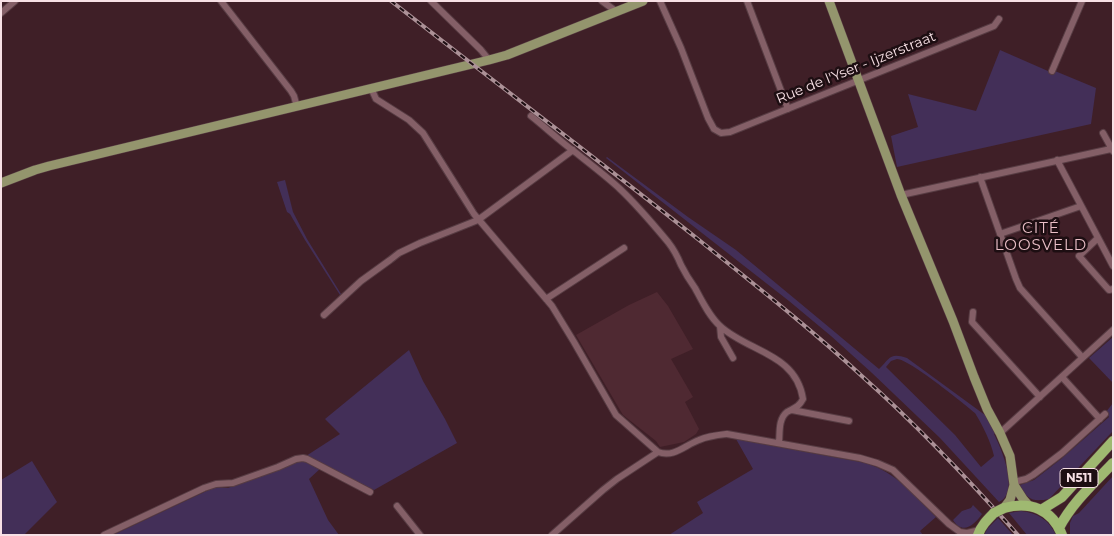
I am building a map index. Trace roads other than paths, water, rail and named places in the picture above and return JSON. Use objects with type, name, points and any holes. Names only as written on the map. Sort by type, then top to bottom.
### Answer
[{"type":"highway","name":"N511","points":[[1041,510],[1062,497],[1113,441]]},
{"type":"highway","name":"N511","points":[[1061,531],[1065,517],[1073,506],[1113,462]]},
{"type":"highway","points":[[979,532],[994,513],[1004,508],[1018,505],[1041,510],[1052,518],[1061,531]]},
{"type":"main road","points":[[1,183],[43,168],[507,55],[643,1]]},
{"type":"main road","points":[[829,1],[901,195],[987,409],[1010,456],[1014,483],[1022,499],[1029,506]]},
{"type":"main road","points":[[1004,508],[1010,500],[1014,483]]},
{"type":"street","points":[[1,13],[16,1]]},
{"type":"street","points":[[221,1],[291,91],[297,106]]},
{"type":"street","points":[[431,1],[489,60]]},
{"type":"street","points":[[602,1],[617,12]]},
{"type":"street","name":"Rue de l'Yser - Ijzerstraat","points":[[660,1],[681,48],[708,118],[714,129],[721,134],[994,26],[999,19]]},
{"type":"street","points":[[747,1],[788,109]]},
{"type":"street","points":[[1052,71],[1082,1]]},
{"type":"street","points":[[371,88],[376,99],[409,120],[423,133],[478,220],[546,299],[566,327],[616,415],[658,452],[672,454],[699,440],[722,435],[860,458],[893,470],[949,524],[960,532],[967,534],[979,532]]},
{"type":"street","points":[[531,116],[620,188],[678,256],[681,266],[720,326],[727,332],[771,356],[796,378],[803,399],[798,406],[783,416],[780,423],[779,443]]},
{"type":"street","points":[[901,195],[1112,150],[1103,133]]},
{"type":"street","points":[[324,315],[361,281],[400,253],[428,239],[478,220],[573,150]]},
{"type":"street","points":[[1058,160],[1113,266]]},
{"type":"street","points":[[980,177],[1020,288],[1082,357]]},
{"type":"street","points":[[1000,234],[1081,206]]},
{"type":"street","points":[[1098,238],[1079,256],[1109,290],[1113,289]]},
{"type":"street","points":[[546,299],[624,248]]},
{"type":"street","points":[[973,312],[972,322],[1040,397]]},
{"type":"street","points":[[720,326],[721,338],[733,358]]},
{"type":"street","points":[[1000,433],[1113,330]]},
{"type":"street","points":[[1014,483],[1033,475],[1062,453],[1103,416],[1062,377]]},
{"type":"street","points":[[792,410],[849,421]]},
{"type":"street","points":[[552,535],[603,490],[658,452]]},
{"type":"street","points":[[104,535],[204,488],[216,484],[233,483],[300,458],[323,467],[370,492]]},
{"type":"street","points":[[397,506],[420,535]]},
{"type":"street","points":[[949,524],[955,535]]},
{"type":"railway","points":[[391,1],[661,210],[824,342],[924,435],[1018,535]]},
{"type":"district","name":"CITÉ LOOSVELD","points":[[1041,238]]}]
